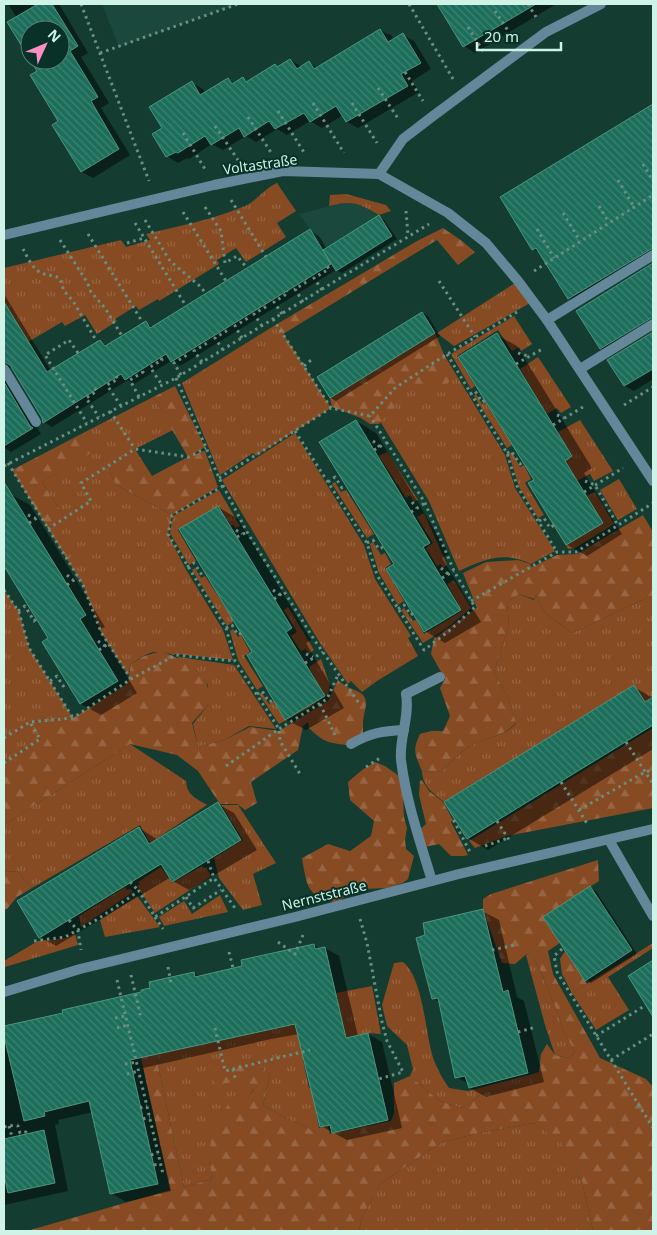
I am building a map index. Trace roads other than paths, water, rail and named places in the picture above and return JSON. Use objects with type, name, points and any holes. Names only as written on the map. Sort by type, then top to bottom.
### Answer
[{"type":"street","points":[[379,174],[403,139],[546,32],[601,4]]},
{"type":"street","name":"Voltastraße","points":[[4,235],[156,198],[283,171],[379,174],[448,213],[486,243],[547,320],[653,481]]},
{"type":"street","points":[[547,320],[653,255]]},
{"type":"street","points":[[580,369],[653,324]]},
{"type":"street","points":[[4,369],[36,422]]},
{"type":"street","points":[[432,881],[410,807],[401,760],[408,708],[406,694],[440,677]]},
{"type":"street","points":[[351,744],[365,736],[380,731],[404,730]]},
{"type":"street","name":"Nernststraße","points":[[4,992],[83,968],[432,881],[653,829]]},
{"type":"street","points":[[609,840],[653,916]]}]
